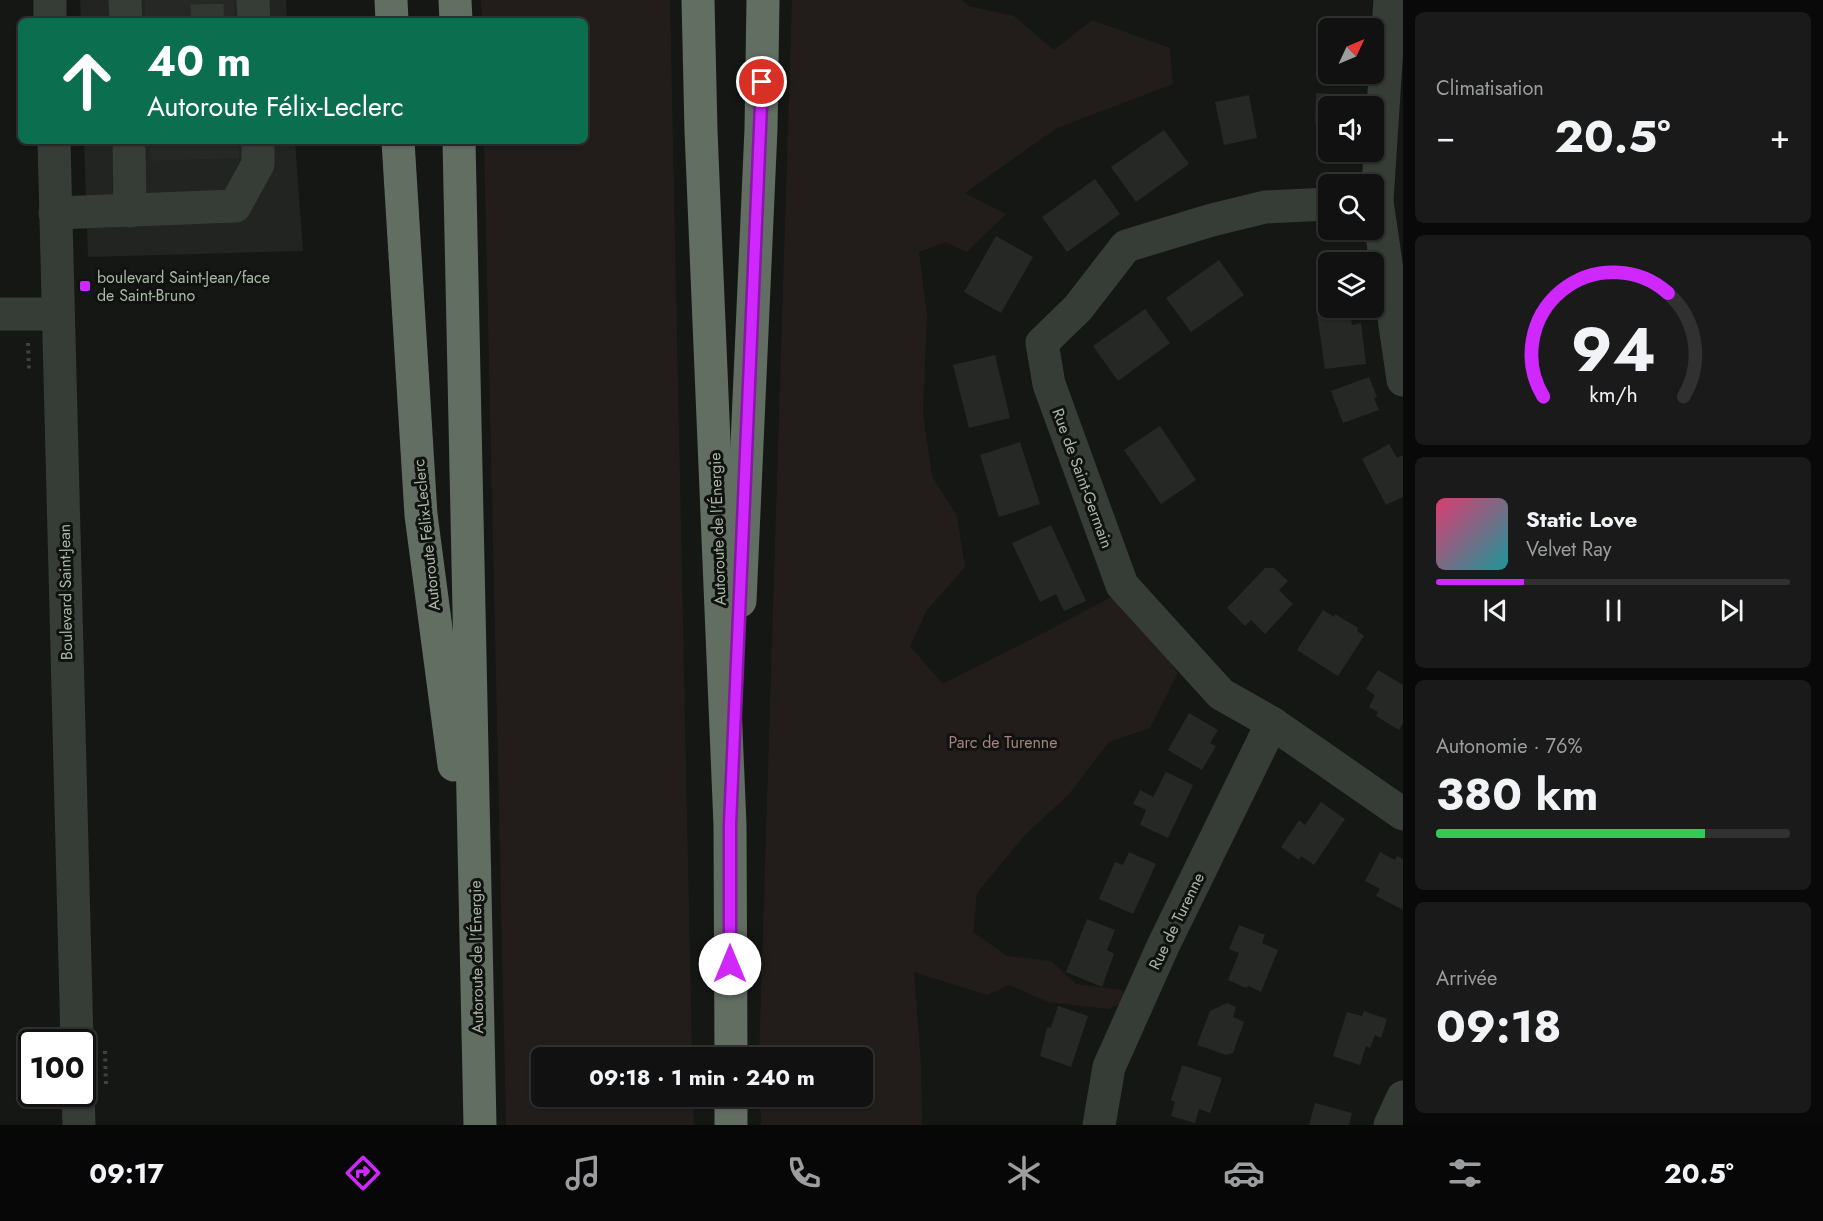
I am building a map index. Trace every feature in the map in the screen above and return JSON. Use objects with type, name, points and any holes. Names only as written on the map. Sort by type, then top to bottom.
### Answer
[{"type":"highway","points":[[392,0],[392,18]]},
{"type":"highway","points":[[455,0],[456,18]]},
{"type":"highway","name":"Autoroute de l'Énergie","points":[[698,0],[702,155],[730,825],[731,1047]]},
{"type":"highway","points":[[730,825],[760,141],[763,0]]},
{"type":"highway","name":"Autoroute Félix-Leclerc","points":[[398,144],[421,515],[476,927]]},
{"type":"highway","name":"Autoroute de l'Énergie","points":[[459,144],[480,1125]]},
{"type":"highway","points":[[731,1107],[731,1125]]},
{"type":"street","points":[[50,0],[50,18]]},
{"type":"street","points":[[125,0],[126,18]]},
{"type":"street","points":[[1378,174],[1390,0]]},
{"type":"street","name":"Boulevard Saint-Jean","points":[[54,144],[77,1029]]},
{"type":"street","points":[[129,144],[130,211]]},
{"type":"street","points":[[56,213],[235,206],[258,165],[258,144]]},
{"type":"street","name":"Rue de Saint-Germain","points":[[1318,205],[1265,207],[1212,220],[1126,246],[1078,308],[1042,343],[1049,384],[1122,585],[1221,694],[1272,723],[1403,814]]},
{"type":"street","points":[[1382,240],[1403,380]]},
{"type":"street","points":[[0,314],[58,314]]},
{"type":"street","name":"Rue de Turenne","points":[[1099,1125],[1109,1067],[1163,946],[1272,723]]},
{"type":"street","points":[[1390,1125],[1403,1097]]},
{"type":"street","points":[[78,1107],[79,1125]]},
{"type":"shaded area","points":[[80,0],[286,0],[287,18],[81,18]]},
{"type":"shaded area","points":[[84,144],[295,144],[303,251],[88,257]]},
{"type":"green space","points":[[481,0],[670,0],[692,1047],[531,1047],[531,1107],[693,1107],[694,1125],[506,1125],[484,144],[588,144],[588,18],[482,18]]},
{"type":"green space","name":"Parc de Turenne","points":[[792,0],[962,0],[969,6],[1014,16],[1054,50],[1092,20],[1170,48],[1173,84],[1057,128],[965,193],[1006,214],[967,252],[945,242],[919,252],[927,315],[923,414],[932,476],[957,516],[965,567],[927,610],[910,646],[943,684],[1126,589],[1179,647],[1168,660],[1178,673],[1150,728],[1109,742],[1069,794],[1024,836],[977,893],[973,932],[1007,956],[1051,961],[1076,984],[1121,990],[1128,1000],[1109,1009],[1048,1002],[1009,985],[987,995],[914,972],[921,1065],[922,1125],[761,1125],[760,1107],[873,1107],[873,1047],[759,1047]]},
{"type":"building","points":[[145,0],[234,0],[235,18],[145,18]]},
{"type":"building","points":[[1316,93],[1351,95],[1318,96],[1318,123],[1315,123]]},
{"type":"building","points":[[1249,95],[1257,138],[1224,145],[1215,102]]},
{"type":"building","points":[[1164,130],[1189,164],[1136,202],[1111,167]]},
{"type":"building","points":[[149,144],[239,144],[239,158],[150,161]]},
{"type":"building","points":[[1095,179],[1120,214],[1067,252],[1042,217]]},
{"type":"building","points":[[996,236],[1033,257],[1001,313],[964,292]]},
{"type":"building","points":[[1219,260],[1244,295],[1191,332],[1166,298]]},
{"type":"building","points":[[1316,262],[1318,262],[1318,296]]},
{"type":"building","points":[[1316,307],[1318,307],[1318,318],[1351,318],[1352,325],[1361,323],[1366,364],[1325,369]]},
{"type":"building","points":[[1145,309],[1170,343],[1118,381],[1093,346]]},
{"type":"building","points":[[995,355],[1010,418],[969,428],[953,365]]},
{"type":"building","points":[[1369,377],[1377,397],[1374,398],[1379,410],[1343,423],[1331,391]]},
{"type":"building","points":[[1160,426],[1196,480],[1161,504],[1124,450]]},
{"type":"building","points":[[1020,442],[1040,504],[999,517],[980,455]]},
{"type":"building","points":[[1389,444],[1397,458],[1403,455],[1403,497],[1386,505],[1362,459]]},
{"type":"building","points":[[1051,525],[1086,601],[1064,611],[1056,594],[1040,602],[1012,543]]},
{"type":"building","points":[[1265,568],[1274,568],[1288,581],[1279,590],[1293,604],[1265,634],[1251,620],[1245,626],[1227,608]]},
{"type":"building","points":[[1323,610],[1334,617],[1335,614],[1358,628],[1357,631],[1364,636],[1338,676],[1297,650]]},
{"type":"building","points":[[1378,670],[1403,685],[1403,723],[1399,730],[1376,716],[1378,712],[1369,707],[1375,695],[1366,689]]},
{"type":"building","points":[[1189,713],[1218,730],[1210,743],[1216,746],[1202,770],[1168,750]]},
{"type":"building","points":[[1166,772],[1193,785],[1168,838],[1140,825],[1146,810],[1133,804],[1140,790],[1153,797]]},
{"type":"building","points":[[1321,802],[1345,819],[1314,865],[1301,856],[1299,860],[1281,847],[1299,820],[1305,825]]},
{"type":"building","points":[[1129,852],[1156,864],[1133,914],[1099,899],[1115,862],[1123,865]]},
{"type":"building","points":[[1380,852],[1395,860],[1397,856],[1403,859],[1403,910],[1376,896],[1380,889],[1365,881]]},
{"type":"building","points":[[1087,919],[1115,930],[1107,950],[1114,954],[1102,987],[1066,972]]},
{"type":"building","points":[[1239,925],[1265,935],[1262,943],[1278,950],[1261,992],[1228,980],[1239,953],[1229,949]]},
{"type":"building","points":[[1227,1003],[1236,1007],[1233,1017],[1244,1022],[1233,1053],[1226,1055],[1197,1045],[1210,1011]]},
{"type":"building","points":[[1058,1006],[1088,1016],[1071,1067],[1040,1056],[1047,1028],[1051,1027]]},
{"type":"building","points":[[1364,1011],[1387,1019],[1381,1038],[1375,1035],[1370,1048],[1366,1046],[1360,1065],[1333,1056],[1347,1012],[1362,1016]]},
{"type":"building","points":[[1182,1065],[1222,1078],[1210,1113],[1199,1109],[1195,1123],[1171,1116],[1175,1102],[1171,1100]]},
{"type":"building","points":[[1315,1103],[1352,1113],[1349,1125],[1309,1125]]},
{"type":"place","name":"boulevard Saint-Jean/face de Saint-Bruno","points":[[85,286]]},
{"type":"route","points":[[730,964],[730,825],[762,82]]}]
